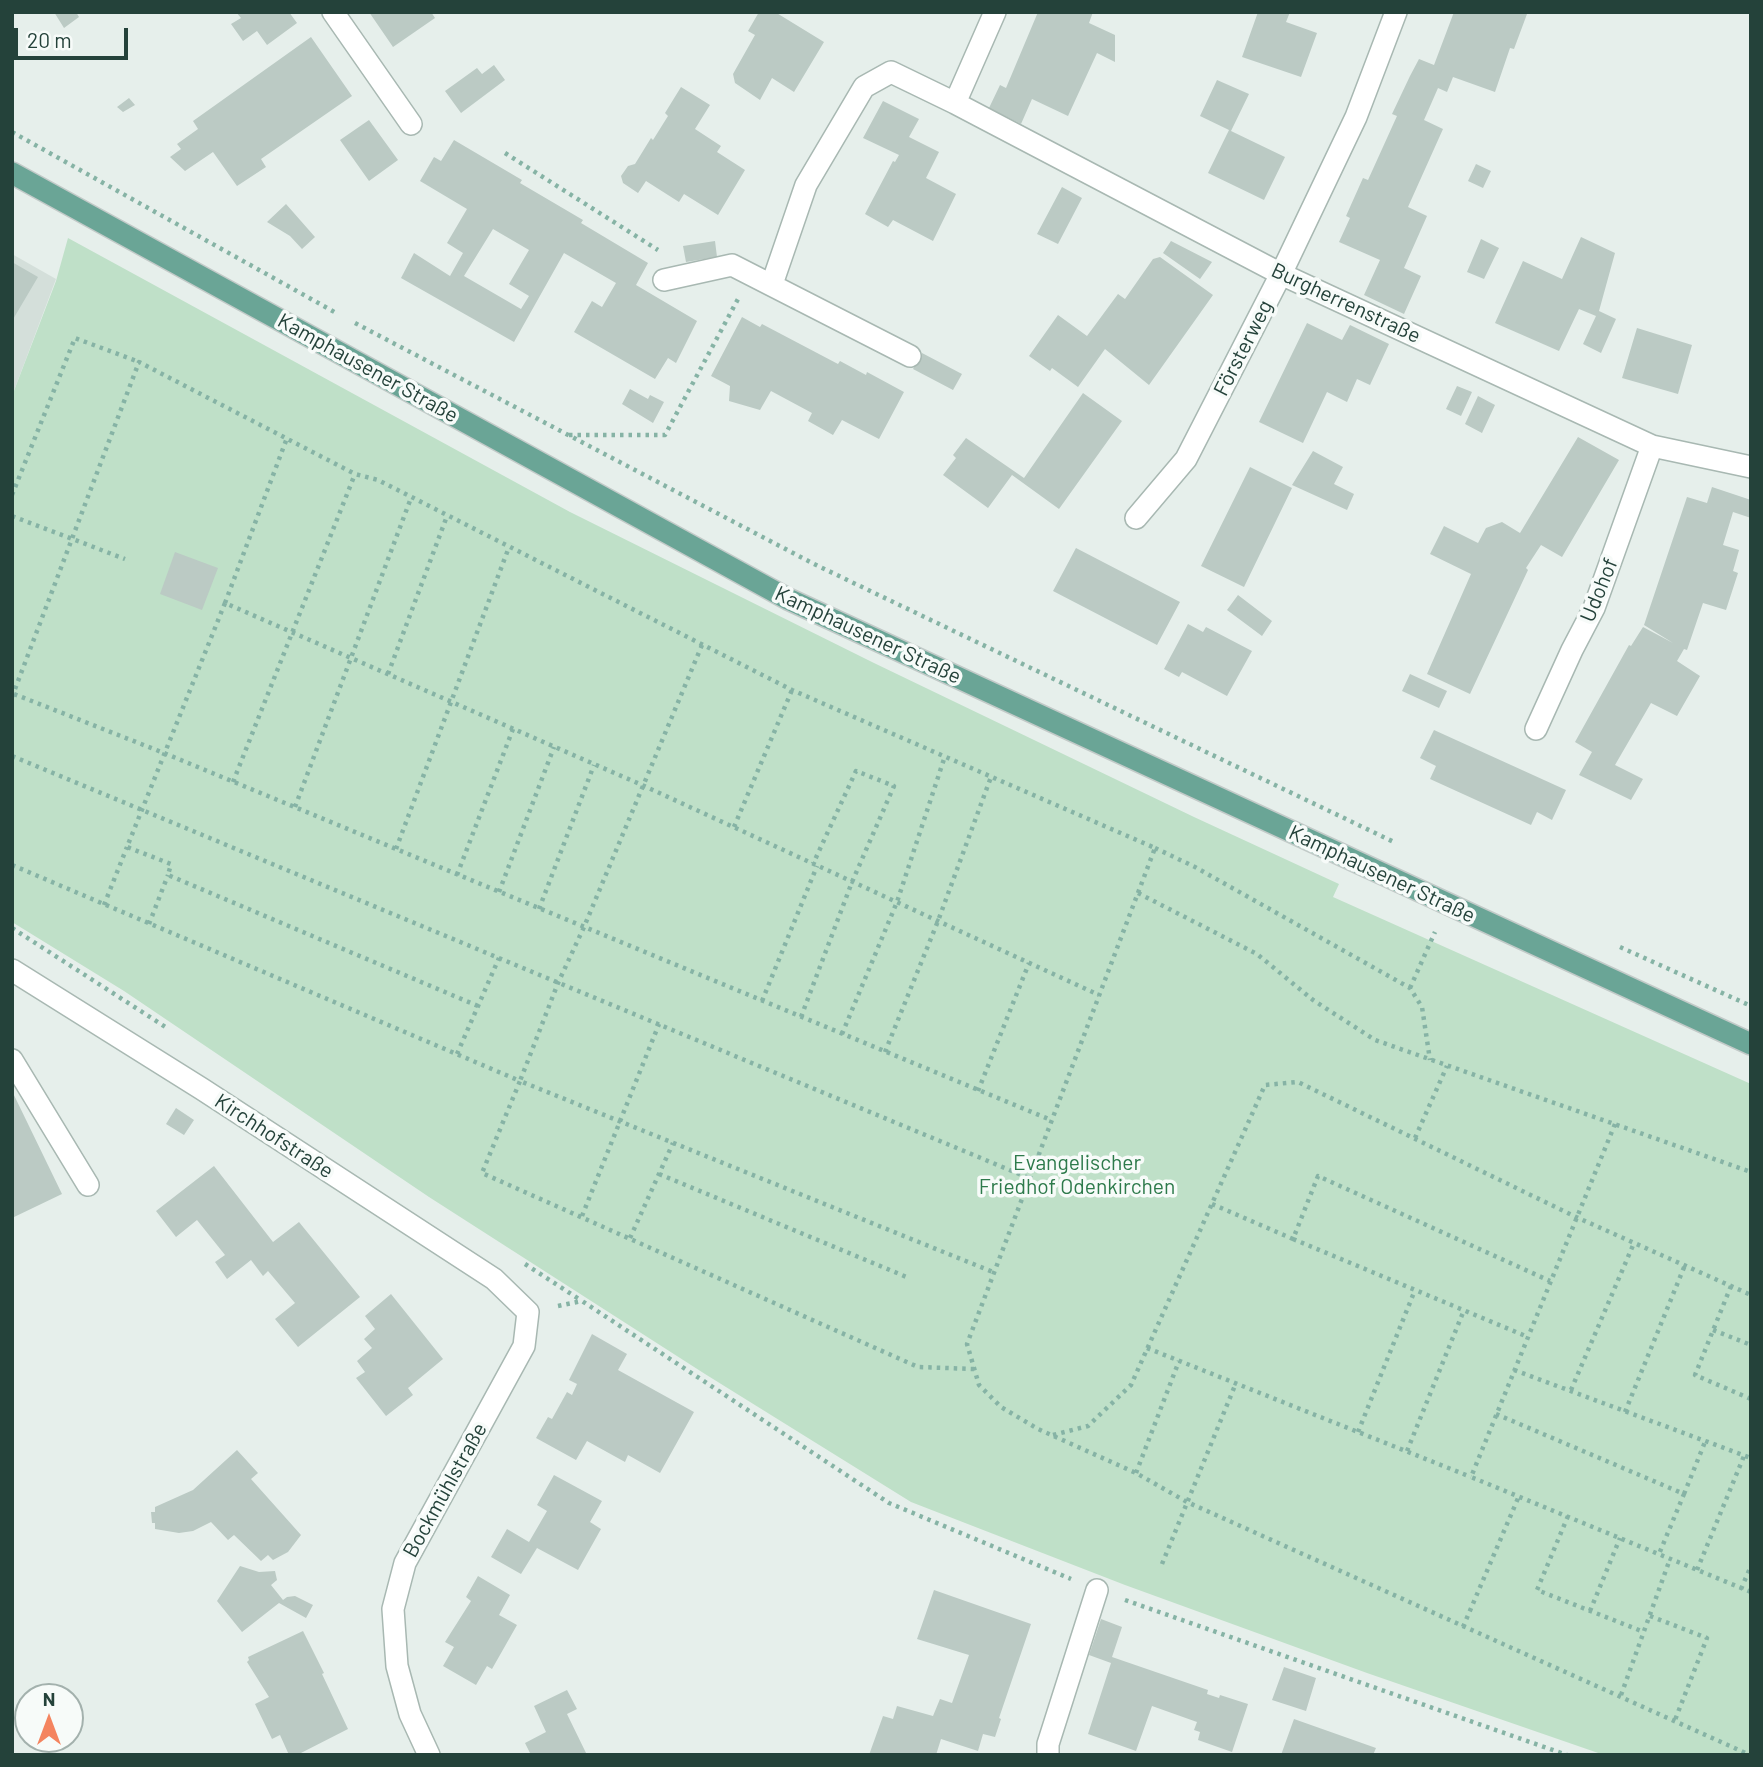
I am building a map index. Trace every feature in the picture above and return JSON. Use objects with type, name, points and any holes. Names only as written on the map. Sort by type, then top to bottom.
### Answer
[{"type":"main road","name":"Kamphausener Straße","points":[[12,173],[788,599],[1751,1044]]},
{"type":"street","points":[[332,12],[411,124]]},
{"type":"street","points":[[955,103],[995,12]]},
{"type":"street","name":"Försterweg","points":[[1136,518],[1186,459],[1281,274],[1356,117],[1396,12]]},
{"type":"street","name":"Burgherrenstraße","points":[[772,284],[806,185],[864,87],[891,72],[1281,274],[1652,446],[1751,467]]},
{"type":"street","points":[[664,280],[732,265],[910,356]]},
{"type":"street","name":"Udohof","points":[[1536,729],[1594,608],[1652,446]]},
{"type":"street","name":"Kirchhofstraße","points":[[12,970],[202,1089],[494,1279],[528,1312]]},
{"type":"street","points":[[12,1060],[88,1185]]},
{"type":"street","name":"Bockmühlstraße","points":[[429,1755],[410,1714],[397,1665],[393,1609],[405,1563],[524,1346],[528,1312]]},
{"type":"street","points":[[1048,1755],[1048,1744],[1097,1590]]},
{"type":"path","points":[[12,132],[339,315]]},
{"type":"path","points":[[505,153],[694,273]]},
{"type":"path","points":[[568,435],[665,435],[751,274]]},
{"type":"path","points":[[351,321],[814,564],[1401,846]]},
{"type":"path","points":[[12,495],[75,338],[139,362],[355,474],[378,480],[792,690],[1195,867],[1410,988],[1422,1007],[1430,1060]]},
{"type":"path","points":[[139,362],[13,695],[164,753],[1051,1120]]},
{"type":"path","points":[[104,905],[225,603],[287,439]]},
{"type":"path","points":[[233,782],[355,474]]},
{"type":"path","points":[[295,807],[411,498]]},
{"type":"path","points":[[12,516],[125,559]]},
{"type":"path","points":[[388,674],[447,516]]},
{"type":"path","points":[[396,849],[509,547]]},
{"type":"path","points":[[225,603],[642,785],[1100,995]]},
{"type":"path","points":[[702,645],[558,983],[482,1172],[918,1367],[974,1369]]},
{"type":"path","points":[[734,828],[792,690]]},
{"type":"path","points":[[457,875],[513,729]]},
{"type":"path","points":[[499,892],[554,747]]},
{"type":"path","points":[[12,756],[1029,1178]]},
{"type":"path","points":[[842,1034],[897,902],[945,756]]},
{"type":"path","points":[[539,909],[594,765]]},
{"type":"path","points":[[762,1001],[815,865],[856,771],[894,786],[852,882],[801,1017]]},
{"type":"path","points":[[885,1052],[938,921],[991,777]]},
{"type":"path","points":[[127,847],[171,864],[149,925]]},
{"type":"path","points":[[1155,848],[967,1344],[979,1385],[1001,1407],[1187,1502],[1750,1755]]},
{"type":"path","points":[[12,865],[520,1081],[993,1272]]},
{"type":"path","points":[[168,875],[478,1006]]},
{"type":"path","points":[[1138,893],[1257,954],[1313,1000],[1375,1040],[1751,1172]]},
{"type":"path","points":[[1613,944],[1751,1006]]},
{"type":"path","points":[[457,1054],[499,958]]},
{"type":"path","points":[[978,1090],[1029,963]]},
{"type":"path","points":[[582,1216],[659,1024]]},
{"type":"path","points":[[1415,1138],[1447,1066]]},
{"type":"path","points":[[1053,1435],[1088,1426],[1131,1385],[1265,1085],[1298,1082],[1576,1217],[1751,1295]]},
{"type":"path","points":[[1471,1477],[1615,1124]]},
{"type":"path","points":[[630,1238],[673,1143]]},
{"type":"path","points":[[659,1174],[909,1278]]},
{"type":"path","points":[[1293,1239],[1318,1176],[1550,1281]]},
{"type":"path","points":[[1212,1204],[1528,1337]]},
{"type":"path","points":[[1571,1391],[1634,1243]]},
{"type":"path","points":[[1625,1412],[1685,1265]]},
{"type":"path","points":[[1731,1286],[1695,1375],[1751,1399]]},
{"type":"path","points":[[1358,1432],[1415,1290]]},
{"type":"path","points":[[528,1312],[582,1301],[889,1503],[1097,1590],[1567,1755]]},
{"type":"path","points":[[1407,1451],[1464,1310]]},
{"type":"path","points":[[1713,1330],[1751,1346]]},
{"type":"path","points":[[1147,1348],[1519,1496],[1751,1592]]},
{"type":"path","points":[[1136,1474],[1179,1361]]},
{"type":"path","points":[[1514,1370],[1751,1458]]},
{"type":"path","points":[[1162,1564],[1236,1383]]},
{"type":"path","points":[[1496,1414],[1684,1494]]},
{"type":"path","points":[[1659,1554],[1705,1442]]},
{"type":"path","points":[[1697,1570],[1744,1456]]},
{"type":"path","points":[[1463,1627],[1519,1496]]},
{"type":"path","points":[[1568,1516],[1537,1590],[1644,1632]]},
{"type":"path","points":[[1590,1611],[1620,1538]]},
{"type":"path","points":[[1620,1695],[1670,1559]]},
{"type":"path","points":[[1741,1589],[1751,1566]]},
{"type":"path","points":[[1650,1616],[1707,1638],[1675,1720]]},
{"type":"shaded area","points":[[12,254],[56,279],[12,396]]},
{"type":"green space","name":"Evangelischer Friedhof Odenkirchen","points":[[68,238],[570,512],[874,663],[1339,884],[1333,897],[1751,1084],[1751,1755],[1604,1755],[1125,1585],[911,1502],[429,1197],[124,991],[12,922],[12,396],[56,281]]},
{"type":"building","points":[[54,12],[76,12],[79,17],[64,28]]},
{"type":"building","points":[[236,12],[289,12],[297,23],[267,45],[257,31],[243,41],[231,24],[241,18]]},
{"type":"building","points":[[369,12],[431,12],[435,18],[393,47]]},
{"type":"building","points":[[759,12],[775,12],[824,42],[794,92],[772,78],[760,100],[735,83],[733,74],[755,35],[748,31]]},
{"type":"building","points":[[1038,12],[1093,12],[1089,23],[1115,35],[1115,62],[1097,53],[1068,116],[1032,99],[1021,124],[989,108],[1000,85],[1006,88]]},
{"type":"building","points":[[1258,12],[1290,12],[1286,22],[1317,33],[1301,77],[1242,57]]},
{"type":"building","points":[[1454,12],[1527,14],[1514,49],[1510,48],[1495,92],[1453,77],[1447,92],[1438,88],[1424,120],[1443,129],[1408,207],[1427,216],[1404,268],[1421,276],[1404,314],[1364,295],[1380,260],[1339,242],[1350,218],[1346,216],[1363,178],[1368,180],[1397,116],[1392,114],[1410,76],[1419,59],[1434,65]]},
{"type":"building","points":[[311,37],[352,96],[261,159],[266,167],[237,186],[213,152],[185,171],[170,157],[181,149],[177,144],[198,129],[193,121]]},
{"type":"building","points":[[494,65],[505,80],[461,113],[445,91],[477,68],[482,74]]},
{"type":"building","points":[[1217,80],[1249,94],[1231,131],[1285,157],[1264,200],[1208,173],[1229,130],[1200,116]]},
{"type":"building","points":[[681,87],[710,105],[695,129],[721,146],[717,152],[745,170],[718,215],[684,194],[679,202],[646,181],[638,193],[623,183],[621,176],[628,166],[635,164],[651,138],[653,140]]},
{"type":"building","points":[[129,98],[135,105],[123,112],[117,107]]},
{"type":"building","points":[[883,101],[919,119],[909,137],[939,152],[926,178],[956,194],[933,241],[893,220],[888,227],[865,214],[893,161],[895,162],[899,155],[863,138]]},
{"type":"building","points":[[369,120],[398,160],[369,181],[340,140]]},
{"type":"building","points":[[454,140],[522,180],[520,183],[648,263],[636,285],[697,321],[676,363],[668,358],[655,379],[574,332],[592,301],[602,307],[616,283],[564,253],[514,342],[401,278],[414,253],[450,276],[463,253],[447,243],[467,209],[420,181],[434,157],[441,161]],"holes":[[[493,229],[529,250],[509,284],[529,296],[521,309],[464,276]]]},
{"type":"building","points":[[1476,164],[1491,171],[1483,188],[1468,181]]},
{"type":"building","points":[[1062,187],[1082,198],[1058,244],[1037,234]]},
{"type":"building","points":[[286,204],[315,237],[302,249],[290,236],[267,222]]},
{"type":"building","points":[[1581,237],[1615,253],[1599,311],[1616,319],[1601,353],[1583,344],[1596,316],[1579,309],[1559,351],[1495,323],[1523,261],[1562,279]]},
{"type":"building","points":[[1481,239],[1499,248],[1484,279],[1467,272]]},
{"type":"building","points":[[715,241],[717,257],[686,262],[683,246]]},
{"type":"building","points":[[1171,241],[1212,262],[1200,279],[1163,253]]},
{"type":"building","points":[[1160,257],[1213,295],[1149,385],[1105,349],[1078,387],[1052,368],[1050,371],[1029,356],[1058,315],[1087,336],[1118,294],[1125,299],[1153,259]]},
{"type":"building","points":[[12,262],[38,277],[12,321]]},
{"type":"building","points":[[742,317],[760,327],[762,324],[838,364],[840,361],[866,375],[867,372],[904,392],[879,439],[842,420],[833,435],[808,421],[812,413],[771,391],[760,410],[729,401],[730,386],[711,376]]},
{"type":"building","points":[[1307,323],[1342,340],[1350,325],[1389,344],[1370,385],[1357,379],[1347,402],[1327,392],[1303,443],[1259,422]]},
{"type":"building","points":[[1637,328],[1692,345],[1678,394],[1622,378]]},
{"type":"building","points":[[922,353],[962,374],[953,390],[913,369]]},
{"type":"building","points":[[1457,386],[1472,392],[1461,416],[1446,409]]},
{"type":"building","points":[[630,389],[648,399],[650,395],[664,402],[653,423],[622,404]]},
{"type":"building","points":[[1083,393],[1122,421],[1059,509],[1012,475],[988,508],[943,475],[966,438],[1024,478]]},
{"type":"building","points":[[1478,396],[1495,405],[1482,433],[1465,424]]},
{"type":"building","points":[[1578,437],[1619,460],[1562,557],[1541,545],[1526,568],[1528,570],[1470,694],[1427,674],[1471,574],[1430,554],[1444,526],[1478,543],[1486,528],[1502,522],[1520,533]]},
{"type":"building","points":[[1313,451],[1343,467],[1334,484],[1354,494],[1347,510],[1292,485]]},
{"type":"building","points":[[1250,467],[1292,488],[1244,587],[1201,566]]},
{"type":"building","points":[[1712,487],[1751,500],[1751,518],[1733,512],[1723,545],[1739,550],[1733,571],[1738,573],[1726,610],[1703,603],[1687,650],[1684,649],[1677,661],[1700,676],[1677,716],[1651,703],[1615,765],[1643,779],[1631,800],[1579,775],[1592,752],[1575,742],[1629,645],[1631,646],[1643,627],[1673,643],[1644,625],[1687,497],[1707,503]]},
{"type":"building","points":[[1076,548],[1180,602],[1157,645],[1053,591]]},
{"type":"building","points":[[175,552],[218,568],[202,610],[160,594]]},
{"type":"building","points":[[1238,595],[1272,621],[1262,636],[1227,610]]},
{"type":"building","points":[[1188,624],[1203,632],[1206,627],[1252,651],[1227,696],[1182,672],[1179,677],[1164,669]]},
{"type":"building","points":[[1410,674],[1447,691],[1439,708],[1402,691]]},
{"type":"building","points":[[1434,730],[1566,790],[1552,820],[1537,812],[1531,825],[1430,779],[1436,766],[1420,758]]},
{"type":"building","points":[[12,1091],[62,1194],[12,1218]]},
{"type":"building","points":[[176,1108],[194,1120],[184,1135],[166,1124]]},
{"type":"building","points":[[214,1166],[273,1242],[299,1222],[360,1297],[298,1347],[275,1319],[295,1303],[268,1271],[263,1276],[251,1260],[227,1279],[215,1262],[225,1255],[197,1220],[176,1237],[156,1211]]},
{"type":"building","points":[[391,1294],[443,1359],[408,1388],[413,1395],[386,1416],[356,1378],[365,1372],[357,1361],[372,1348],[364,1339],[375,1329],[365,1316]]},
{"type":"building","points":[[592,1334],[627,1354],[618,1370],[694,1412],[660,1473],[628,1455],[625,1462],[587,1441],[576,1460],[536,1438],[548,1417],[552,1419],[567,1392],[572,1395],[577,1384],[569,1380]]},
{"type":"building","points":[[237,1450],[258,1473],[251,1479],[301,1535],[288,1552],[273,1560],[268,1555],[261,1561],[234,1535],[228,1540],[211,1522],[193,1531],[179,1533],[155,1529],[155,1523],[152,1523],[151,1512],[155,1512],[155,1507],[193,1490]]},
{"type":"building","points":[[554,1475],[602,1501],[590,1522],[601,1529],[578,1570],[537,1548],[521,1574],[491,1557],[507,1529],[529,1542],[547,1511],[537,1505]]},
{"type":"building","points":[[240,1566],[259,1572],[275,1571],[277,1580],[271,1585],[283,1600],[295,1596],[313,1605],[306,1618],[279,1603],[242,1632],[217,1601]]},
{"type":"building","points":[[478,1576],[510,1595],[499,1615],[517,1625],[492,1669],[487,1666],[476,1685],[443,1666],[454,1647],[445,1642],[471,1601],[466,1597]]},
{"type":"building","points":[[934,1590],[1031,1624],[995,1737],[983,1734],[978,1751],[941,1739],[936,1755],[869,1755],[883,1716],[893,1719],[897,1706],[933,1716],[940,1699],[952,1703],[969,1655],[917,1639]]},
{"type":"building","points":[[1101,1619],[1122,1627],[1112,1657],[1208,1690],[1207,1694],[1219,1698],[1220,1695],[1248,1704],[1232,1752],[1198,1740],[1200,1732],[1194,1730],[1197,1722],[1152,1706],[1136,1751],[1088,1734],[1111,1663],[1089,1655]]},
{"type":"building","points":[[303,1631],[348,1729],[297,1755],[289,1755],[280,1735],[272,1739],[255,1704],[269,1697],[247,1662],[248,1657]]},
{"type":"building","points":[[1284,1667],[1316,1678],[1306,1711],[1272,1700]]},
{"type":"building","points":[[567,1690],[577,1709],[567,1714],[587,1755],[531,1755],[525,1743],[546,1732],[534,1706]]},
{"type":"building","points":[[1294,1719],[1376,1748],[1373,1755],[1281,1755]]}]
